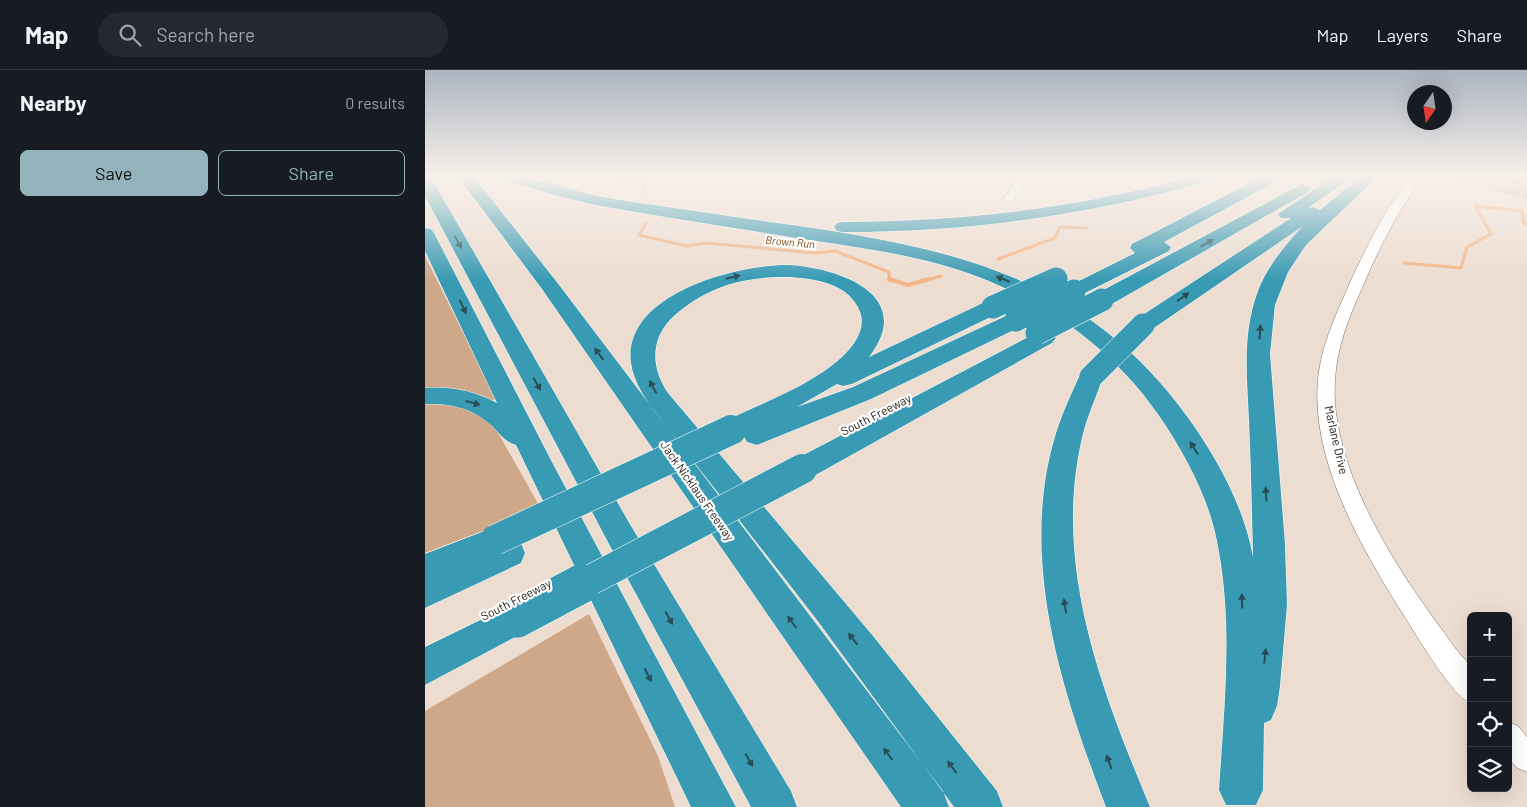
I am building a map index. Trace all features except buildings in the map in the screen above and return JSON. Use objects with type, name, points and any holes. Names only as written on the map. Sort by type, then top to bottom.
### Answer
[{"type":"highway","points":[[442,211],[620,535],[775,807]]},
{"type":"highway","name":"Jack Nicklaus Freeway","points":[[493,211],[549,284],[701,497],[927,807]]},
{"type":"highway","points":[[667,211],[841,239],[960,264],[1005,280],[1043,298],[1074,317],[1111,346],[1142,376],[1175,417],[1216,486],[1236,550],[1241,586],[1245,673],[1239,798]]},
{"type":"highway","points":[[690,211],[796,224],[853,227],[908,226],[984,220],[1041,211]]},
{"type":"highway","points":[[1118,248],[1192,211]]},
{"type":"highway","points":[[735,436],[803,415],[1206,211]]},
{"type":"highway","points":[[1067,282],[1233,211]]},
{"type":"highway","points":[[425,667],[515,610],[1041,336],[1261,211]]},
{"type":"highway","points":[[1128,807],[1083,692],[1068,626],[1056,550],[1058,496],[1065,448],[1077,410],[1091,377],[1170,284],[1253,236],[1291,211]]},
{"type":"highway","points":[[1137,322],[1258,250],[1316,211]]},
{"type":"highway","points":[[1239,798],[1263,676],[1270,608],[1269,546],[1258,365],[1261,322],[1269,289],[1303,235],[1329,211]]},
{"type":"highway","points":[[425,233],[457,294],[540,466],[714,807]]},
{"type":"highway","points":[[735,436],[829,378],[852,361],[867,341],[874,324],[873,315],[866,298],[850,286],[810,273],[761,272],[725,279],[694,292],[666,311],[653,326],[644,343],[642,363],[658,397],[728,481],[926,731],[981,807]]},
{"type":"highway","points":[[425,593],[502,547],[735,436],[1005,314]]},
{"type":"highway","points":[[425,396],[459,398],[485,406],[505,420],[540,466]]},
{"type":"highway","points":[[425,569],[502,547]]},
{"type":"highway","points":[[425,573],[502,547]]},
{"type":"highway","name":"South Freeway","points":[[425,646],[515,610]]},
{"type":"highway","points":[[666,710],[691,795],[691,807]]},
{"type":"street","name":"Marlane Drive","points":[[1390,211],[1343,316],[1330,354],[1326,403],[1342,472],[1374,544],[1441,651],[1467,685]]},
{"type":"street","points":[[1512,741],[1527,758]]},
{"type":"shaded area","points":[[425,256],[496,399],[491,401],[425,391]]},
{"type":"shaded area","points":[[425,403],[466,405],[492,422],[540,507],[425,559]]},
{"type":"shaded area","points":[[589,614],[658,756],[675,807],[425,807],[425,711]]},
{"type":"waterway","name":"Brown Run","points":[[1404,263],[1461,268],[1467,247],[1491,234],[1478,211]]},
{"type":"waterway","name":"Brown Run","points":[[1522,211],[1524,223],[1527,224]]},
{"type":"waterway","name":"Brown Run","points":[[646,223],[639,235],[686,246],[706,243],[815,253],[835,251],[889,272],[889,279]]},
{"type":"waterway","name":"Brown Run","points":[[998,259],[1055,238],[1060,227],[1087,228]]},
{"type":"waterway","name":"Brown Run","points":[[924,281],[941,276]]},
{"type":"waterway","name":"Brown Run","points":[[889,279],[908,285],[929,279]]}]
